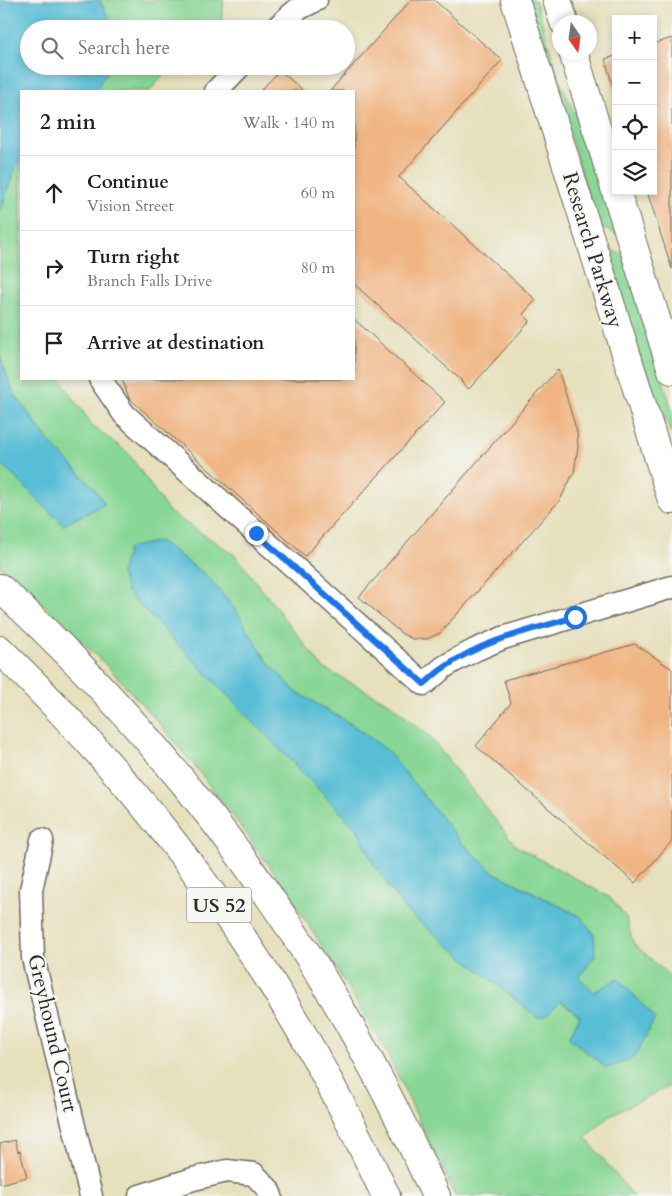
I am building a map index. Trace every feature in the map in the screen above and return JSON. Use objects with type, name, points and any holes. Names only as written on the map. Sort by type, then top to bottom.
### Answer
[{"type":"main road","name":"Research Parkway","points":[[514,0],[672,500]]},
{"type":"main road","points":[[557,0],[562,15]]},
{"type":"main road","name":"Research Parkway","points":[[576,60],[612,178]]},
{"type":"main road","name":"Research Parkway","points":[[617,195],[672,370]]},
{"type":"main road","name":"US 52","points":[[0,588],[84,669],[132,721],[179,776],[259,882],[304,949],[342,1012],[408,1136],[436,1196]]},
{"type":"main road","name":"US 52","points":[[0,650],[51,701],[109,764],[144,805],[227,915],[303,1034],[386,1196]]},
{"type":"street","points":[[285,20],[298,8],[316,0]]},
{"type":"street","points":[[217,90],[231,75]]},
{"type":"street","points":[[101,380],[124,414],[424,684],[444,668],[474,650],[503,638],[672,587]]},
{"type":"street","name":"Greyhound Court","points":[[42,840],[31,890],[33,958],[91,1196]]},
{"type":"street","points":[[140,1196],[192,1179],[227,1171],[254,1174],[268,1189],[271,1196]]},
{"type":"green space","points":[[99,0],[224,0],[221,20],[111,20]]},
{"type":"green space","points":[[528,0],[535,0],[552,60],[554,60],[562,87],[588,138],[618,234],[603,228],[599,229]]},
{"type":"green space","points":[[105,75],[163,75],[151,90],[94,90],[97,88]]},
{"type":"green space","points":[[20,160],[20,380],[62,380],[93,426],[128,453],[169,512],[235,555],[323,668],[389,703],[429,736],[516,846],[609,897],[626,917],[633,943],[672,978],[672,1085],[610,1115],[586,1138],[633,1196],[455,1196],[387,1053],[286,889],[248,836],[200,773],[157,721],[110,669],[27,589],[0,566],[0,462],[63,525],[105,504],[93,487],[49,442],[13,392],[0,357],[0,213],[15,168]],"holes":[[[171,549],[209,578],[237,612],[267,661],[295,691],[354,726],[461,842],[493,872],[581,917],[579,977],[594,992],[569,1038],[580,1016],[561,1001],[547,1015],[373,863],[358,830]]]},
{"type":"green space","points":[[608,247],[619,254],[623,253],[672,410],[672,433],[648,387],[605,248]]},
{"type":"water","points":[[0,0],[99,0],[111,20],[20,20],[20,75],[105,75],[97,88],[94,90],[20,90],[20,160],[15,168],[0,213]]},
{"type":"water","points":[[0,357],[13,392],[49,442],[93,487],[105,504],[63,525],[0,462]]},
{"type":"water","points":[[159,541],[209,578],[237,612],[267,661],[295,691],[354,726],[387,750],[461,842],[493,872],[581,917],[594,934],[595,956],[579,977],[594,992],[618,978],[655,1018],[635,1057],[607,1068],[569,1038],[580,1016],[561,1001],[547,1015],[538,1018],[405,910],[373,863],[358,830],[127,592],[121,574],[128,548]]},
{"type":"building","points":[[411,0],[434,0],[502,60],[399,177],[536,300],[523,314],[530,321],[469,389],[355,285],[355,90],[331,90],[344,75],[355,75],[355,63]]},
{"type":"building","points":[[672,38],[672,269],[648,195],[657,195],[657,43]]},
{"type":"building","points":[[612,57],[612,83],[605,59]]},
{"type":"building","points":[[275,75],[285,75],[302,90],[261,90]]},
{"type":"building","points":[[355,320],[445,402],[305,556],[129,398],[122,380],[355,380]]},
{"type":"building","points":[[558,369],[577,432],[578,447],[574,472],[560,500],[440,633],[427,639],[413,639],[402,634],[359,597]]},
{"type":"building","points":[[635,644],[672,669],[672,841],[635,883],[476,746],[511,703],[504,680]]},
{"type":"building","points":[[15,1140],[27,1177],[0,1184],[0,1144]]},
{"type":"route","points":[[256,533],[424,684],[444,668],[474,650],[503,638],[575,617]]}]
